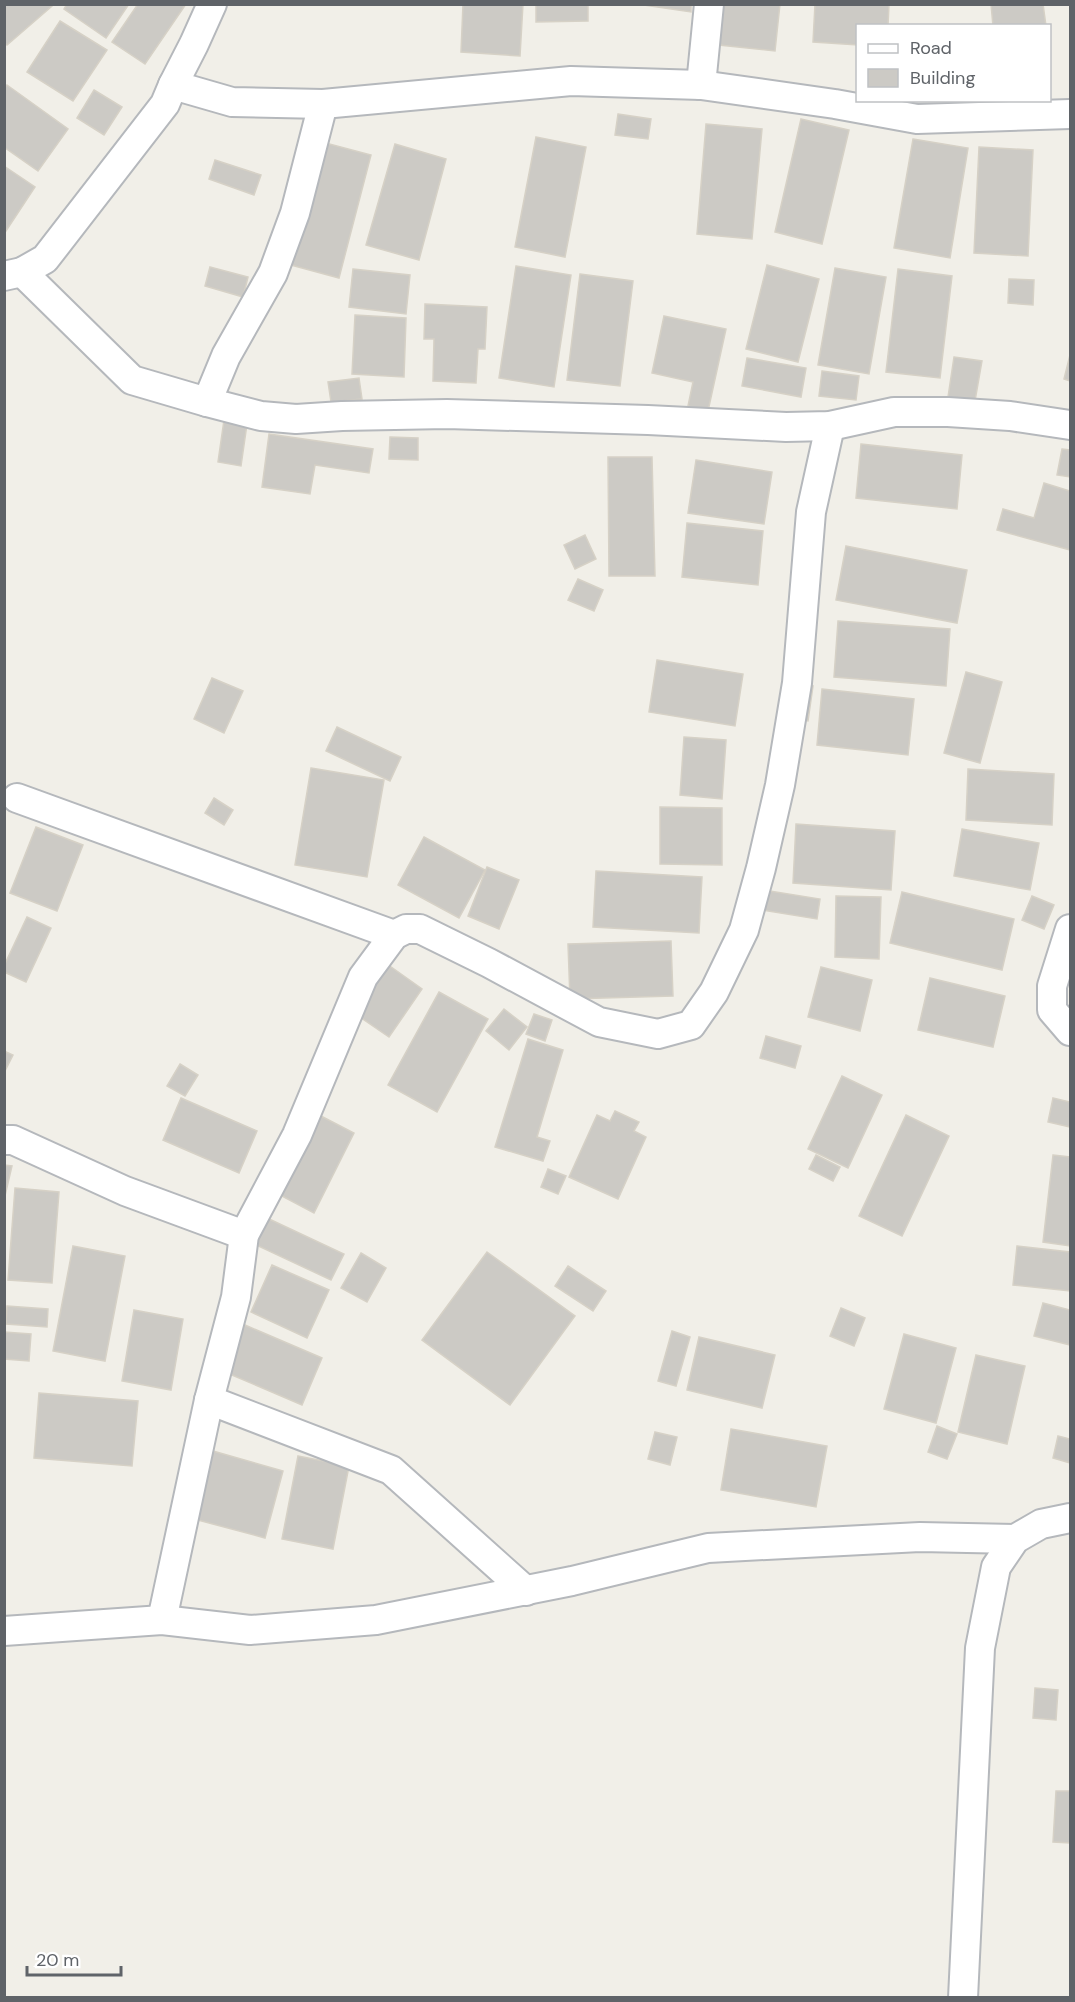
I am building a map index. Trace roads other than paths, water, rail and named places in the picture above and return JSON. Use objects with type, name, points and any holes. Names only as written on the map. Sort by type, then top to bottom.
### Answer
[{"type":"street","points":[[212,4],[165,104],[45,259],[13,274],[132,380],[261,416],[296,419],[447,414],[786,427],[830,426],[894,412],[948,412],[1010,416],[1071,425]]},
{"type":"street","points":[[701,85],[709,4]]},
{"type":"street","points":[[172,85],[232,102],[323,104],[571,81],[701,85],[835,104],[917,119],[1071,114]]},
{"type":"street","points":[[207,402],[226,356],[273,273],[295,213],[323,104]]},
{"type":"street","points":[[162,1620],[209,1400],[236,1297],[244,1235],[297,1135],[363,977],[394,935],[406,929],[420,929],[599,1022],[658,1034],[691,1025],[714,992],[744,930],[780,784],[797,683],[812,512],[830,426]]},
{"type":"street","points":[[16,798],[394,935]]},
{"type":"street","points":[[1071,929],[1052,986],[1052,1010],[1071,1031]]},
{"type":"street","points":[[4,1140],[14,1140],[125,1191],[244,1235]]},
{"type":"street","points":[[209,1400],[391,1470],[526,1590]]},
{"type":"street","points":[[963,1998],[980,1648],[996,1567],[1015,1539],[1041,1524],[1071,1518]]},
{"type":"street","points":[[4,1631],[162,1620],[250,1630],[376,1620],[572,1581],[708,1548],[920,1537],[1015,1539]]}]
